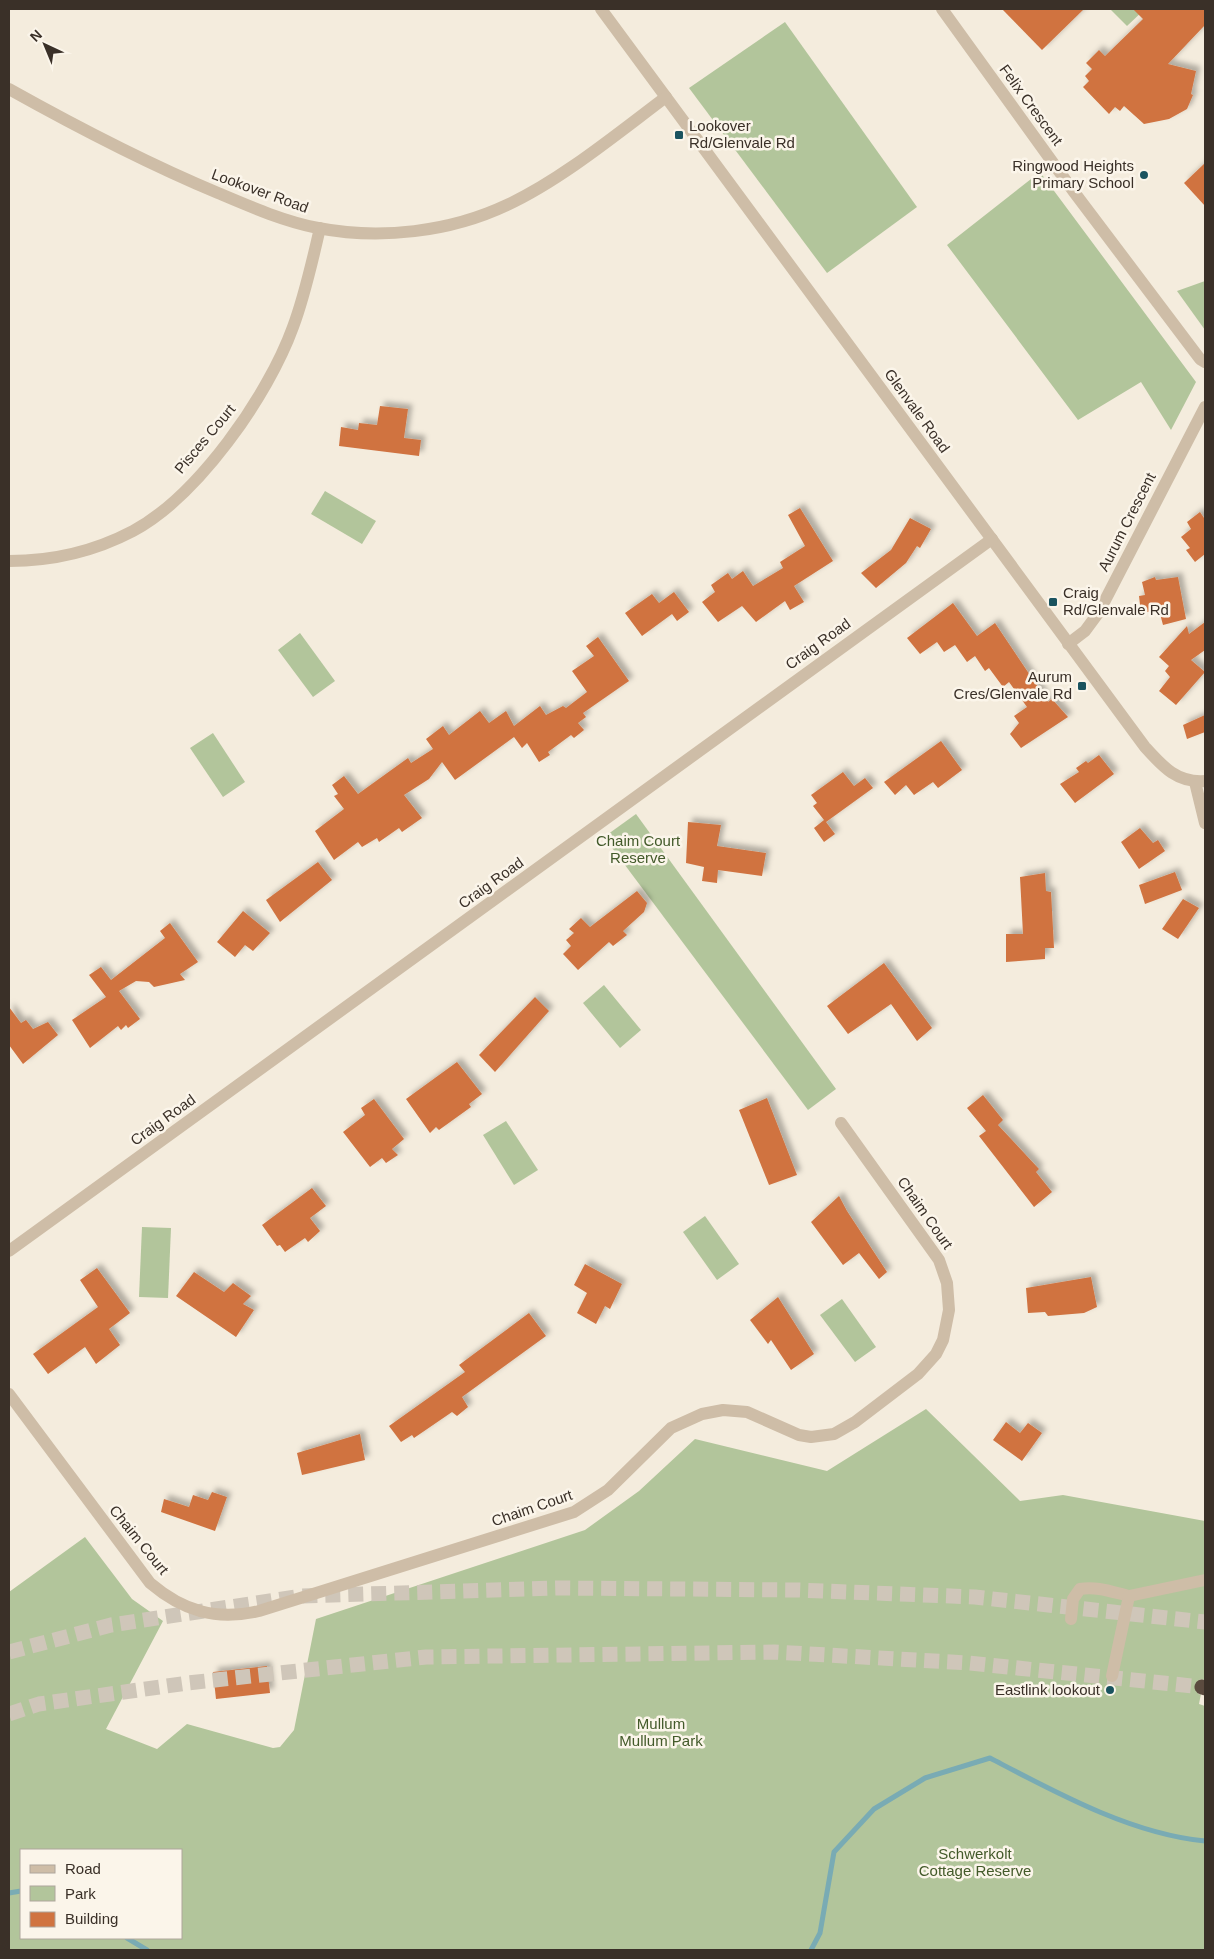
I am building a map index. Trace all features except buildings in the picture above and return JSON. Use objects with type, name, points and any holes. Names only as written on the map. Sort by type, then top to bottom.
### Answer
[{"type":"street","name":"Glenvale Road","points":[[601,9],[1145,747],[1174,776],[1200,782],[1205,824]]},
{"type":"street","name":"Felix Crescent","points":[[942,9],[1079,199],[1200,359],[1205,362]]},
{"type":"street","name":"Lookover Road","points":[[9,89],[122,150],[198,185],[266,213],[320,228],[371,233],[412,231],[449,225],[484,215],[529,194],[551,180],[666,97]]},
{"type":"street","name":"Pisces Court","points":[[9,561],[54,558],[112,540],[152,518],[203,471],[244,420],[278,361],[302,299],[320,228]]},
{"type":"street","name":"Aurum Crescent","points":[[1068,644],[1085,632],[1099,612],[1205,407]]},
{"type":"street","name":"Craig Road","points":[[9,1251],[992,539]]},
{"type":"street","name":"Chaim Court","points":[[9,1394],[150,1583],[182,1606],[205,1614],[221,1616],[259,1611],[574,1512],[608,1490],[671,1428],[702,1414],[724,1410],[747,1412],[805,1437],[834,1434],[900,1388],[930,1363],[942,1340],[949,1310],[947,1283],[938,1260],[841,1123]]},
{"type":"street","points":[[1071,1619],[1073,1599],[1080,1589],[1097,1588],[1129,1596],[1205,1580]]},
{"type":"street","points":[[1112,1676],[1129,1596]]},
{"type":"green space","points":[[1110,9],[1145,9],[1127,26]]},
{"type":"green space","points":[[785,22],[917,207],[827,273],[689,88]]},
{"type":"green space","points":[[1040,172],[1196,382],[1171,430],[1141,382],[1078,420],[947,245]]},
{"type":"green space","points":[[1205,281],[1205,330],[1177,291]]},
{"type":"green space","points":[[325,491],[376,521],[362,544],[311,514]]},
{"type":"green space","points":[[300,633],[335,681],[313,697],[278,650]]},
{"type":"green space","points":[[213,733],[245,782],[223,797],[190,748]]},
{"type":"green space","name":"Chaim Court Reserve","points":[[636,814],[836,1089],[808,1110],[604,837]]},
{"type":"green space","points":[[604,985],[641,1030],[620,1048],[583,1003]]},
{"type":"green space","points":[[506,1121],[538,1170],[514,1185],[483,1135]]},
{"type":"green space","points":[[705,1216],[739,1264],[717,1280],[683,1232]]},
{"type":"green space","points":[[142,1227],[171,1228],[168,1298],[139,1297]]},
{"type":"green space","points":[[842,1299],[876,1347],[855,1362],[820,1315]]},
{"type":"green space","name":"Mullum Mullum Park","points":[[926,1409],[1020,1501],[1063,1495],[1205,1521],[1205,1673],[1199,1704],[1205,1706],[1205,1950],[9,1950],[9,1592],[85,1537],[132,1599],[163,1621],[106,1729],[157,1749],[187,1724],[273,1748],[280,1747],[294,1730],[316,1619],[585,1530],[639,1491],[695,1439],[827,1471]]},
{"type":"waterway","points":[[811,1950],[820,1933],[834,1852],[874,1809],[925,1778],[990,1758],[1094,1810],[1122,1821],[1177,1837],[1205,1841]]},
{"type":"waterway","points":[[9,1893],[20,1891]]},
{"type":"waterway","points":[[129,1939],[147,1950]]},
{"type":"tunnel","points":[[9,1652],[111,1625],[302,1596],[559,1588],[798,1590],[975,1597],[1205,1622]]},
{"type":"tunnel","points":[[9,1714],[39,1704],[188,1683],[426,1657],[774,1652],[969,1663],[1202,1687]]},
{"type":"place","name":"Lookover Rd/Glenvale Rd","points":[[679,135]]},
{"type":"place","name":"Ringwood Heights Primary School","points":[[1144,175]]},
{"type":"place","name":"Craig Rd/Glenvale Rd","points":[[1053,602]]},
{"type":"place","name":"Aurum Cres/Glenvale Rd","points":[[1082,686]]},
{"type":"place","name":"Eastlink lookout","points":[[1110,1690]]},
{"type":"park label","name":"Schwerkolt Cottage Reserve","points":[[975,1862]]}]
